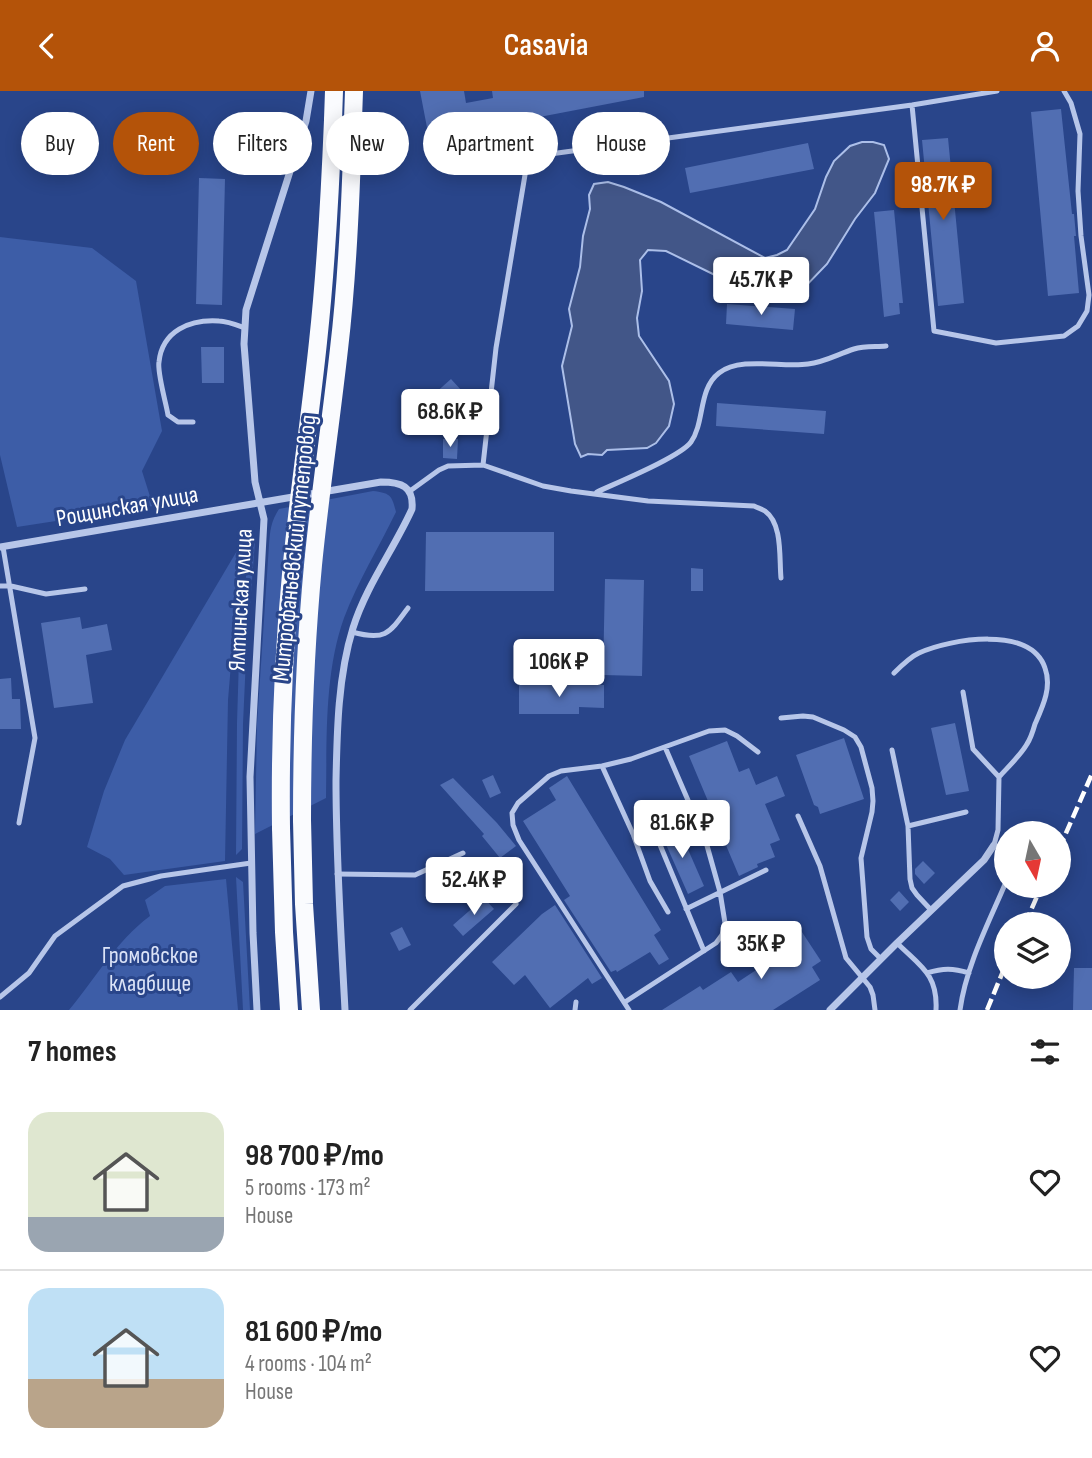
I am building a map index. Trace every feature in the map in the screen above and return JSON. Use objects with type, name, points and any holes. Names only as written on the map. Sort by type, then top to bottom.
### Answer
[{"type":"main road","name":"Митрофаньевский путепровод","points":[[289,1010],[284,932],[281,739],[287,625],[298,507],[324,278],[334,91]]},
{"type":"main road","name":"Митрофаньевский путепровод","points":[[311,1010],[304,904],[303,731],[313,566],[346,281],[354,91]]},
{"type":"street","points":[[308,112],[311,91]]},
{"type":"street","points":[[260,503],[255,482],[244,344],[246,310],[289,175]]},
{"type":"street","name":"Ялтинская улица","points":[[257,1010],[251,863],[252,723],[264,519],[260,503],[382,482],[393,482],[410,491]]},
{"type":"street","points":[[345,1010],[337,874],[338,716],[342,681],[359,610],[412,509],[410,491]]},
{"type":"street","name":"Рощинская улица","points":[[1,547],[260,503]]},
{"type":"street","points":[[830,1010],[984,860],[994,845]]},
{"type":"lane","points":[[558,153],[912,105],[996,91]]},
{"type":"lane","points":[[912,105],[934,331],[996,343],[1030,340],[1064,336],[1079,326],[1087,311],[1089,295],[1078,191],[1080,134],[1071,103],[1064,91]]},
{"type":"lane","points":[[483,465],[496,348],[525,175]]},
{"type":"lane","points":[[193,422],[178,422],[168,415],[158,363],[164,342],[180,327],[202,322],[220,321],[245,328]]},
{"type":"lane","points":[[594,493],[674,455],[690,444],[697,430],[710,384],[719,373],[750,364],[806,364],[827,360],[856,348],[886,346]]},
{"type":"lane","points":[[410,491],[448,466],[483,465],[543,486],[571,491],[648,501],[754,506],[766,512],[775,523],[780,578]]},
{"type":"lane","points":[[1,547],[11,586],[35,738],[19,823]]},
{"type":"lane","points":[[0,586],[46,594],[85,589]]},
{"type":"lane","points":[[352,632],[375,636],[387,633],[408,608]]},
{"type":"lane","points":[[894,673],[916,654],[941,645],[975,639],[1013,642],[1028,647],[1039,656],[1046,669],[1048,685],[1045,700],[1027,745],[999,777],[998,821]]},
{"type":"lane","points":[[963,692],[973,749],[999,777]]},
{"type":"lane","points":[[781,717],[813,717],[844,730],[855,737],[861,747],[873,801],[861,858],[867,937],[871,949],[881,959]]},
{"type":"lane","points":[[629,1010],[519,840],[512,813],[518,803],[549,776],[561,771],[631,759],[709,731],[725,730],[758,752]]},
{"type":"lane","points":[[625,1002],[716,943],[722,936],[725,923],[720,892],[706,842],[665,747]]},
{"type":"lane","points":[[892,750],[908,826],[912,888],[931,910]]},
{"type":"lane","points":[[602,766],[633,834],[650,881],[668,912]]},
{"type":"lane","points":[[633,834],[653,828],[692,809]]},
{"type":"lane","points":[[908,826],[966,812]]},
{"type":"lane","points":[[798,816],[820,866],[846,958],[870,987],[875,1010]]},
{"type":"lane","points":[[653,828],[704,951]]},
{"type":"lane","points":[[337,874],[415,875],[463,853]]},
{"type":"lane","points":[[0,997],[29,973],[55,936],[122,886],[162,876],[251,863]]},
{"type":"lane","points":[[685,909],[766,870]]},
{"type":"lane","points":[[960,1010],[968,973],[999,898]]},
{"type":"lane","points":[[411,1010],[516,904]]},
{"type":"lane","points":[[722,936],[750,940],[761,950]]},
{"type":"lane","points":[[897,943],[934,983],[937,995],[936,1010]]},
{"type":"lane","points":[[927,973],[956,969],[968,973]]},
{"type":"lane","points":[[575,1010],[576,1002]]},
{"type":"green space","points":[[0,237],[92,248],[136,281],[162,431],[142,471],[153,506],[17,527],[0,455]]},
{"type":"green space","points":[[373,491],[389,496],[396,512],[356,591],[338,639],[328,707],[326,798],[255,834],[257,724],[269,540],[273,522],[279,509]]},
{"type":"green space","points":[[249,541],[255,541],[243,724],[242,849],[236,855],[239,658]]},
{"type":"green space","points":[[241,544],[228,700],[225,861],[124,875],[110,859],[87,847],[104,791],[125,740]]},
{"type":"green space","points":[[236,877],[243,882],[250,1010],[243,1010]]},
{"type":"green space","name":"Громовское кладбище","points":[[226,879],[238,1010],[69,1010],[117,948],[150,916],[145,900],[165,886]]},
{"type":"shaded area","points":[[862,142],[884,145],[889,159],[875,193],[827,264],[802,290],[781,299],[764,296],[666,251],[648,250],[640,260],[642,291],[637,318],[639,336],[669,381],[674,404],[669,426],[656,443],[647,448],[607,450],[602,455],[588,454],[581,457],[575,444],[562,366],[572,326],[569,309],[580,267],[583,236],[590,209],[589,195],[594,184],[608,182],[661,202],[765,258],[787,250],[815,209],[834,161],[850,146]]},
{"type":"building","points":[[420,91],[464,91],[466,103],[493,98],[492,91],[644,91],[644,97],[558,113],[424,112]]},
{"type":"building","points":[[1061,109],[1074,214],[1079,293],[1048,296],[1031,112]]},
{"type":"building","points":[[948,138],[964,303],[938,306],[922,140]]},
{"type":"building","points":[[808,143],[814,169],[690,193],[685,168]]},
{"type":"building","points":[[199,178],[225,179],[222,305],[196,304]]},
{"type":"building","points":[[894,210],[903,303],[899,303],[900,314],[884,317],[874,212]]},
{"type":"building","points":[[727,304],[795,309],[793,330],[726,324]]},
{"type":"building","points":[[201,347],[224,347],[224,383],[202,383]]},
{"type":"building","points":[[451,379],[462,391],[435,415],[424,403]]},
{"type":"building","points":[[717,403],[826,411],[824,434],[716,426]]},
{"type":"building","points":[[443,439],[458,439],[457,459],[443,458]]},
{"type":"building","points":[[426,532],[554,532],[554,591],[425,591]]},
{"type":"building","points":[[691,568],[703,569],[703,591],[691,591]]},
{"type":"building","points":[[605,579],[644,580],[642,676],[603,675]]},
{"type":"building","points":[[80,617],[82,629],[107,624],[112,650],[86,655],[93,703],[54,708],[41,623]]},
{"type":"building","points":[[11,678],[12,699],[20,699],[21,729],[0,729],[0,679]]},
{"type":"building","points":[[519,685],[604,685],[604,708],[579,707],[579,714],[519,714]]},
{"type":"building","points":[[955,723],[969,791],[946,795],[931,728]]},
{"type":"building","points":[[844,738],[864,799],[820,814],[818,807],[814,805],[796,755]]},
{"type":"building","points":[[727,741],[739,772],[749,768],[756,785],[777,776],[785,796],[765,804],[780,840],[770,844],[775,857],[757,864],[758,867],[739,876],[717,824],[712,827],[707,816],[713,813],[689,756]]},
{"type":"building","points":[[493,775],[501,793],[490,798],[482,780]]},
{"type":"building","points":[[567,776],[661,930],[654,935],[669,959],[659,965],[650,952],[617,972],[611,972],[564,900],[570,896],[523,821],[556,800],[549,788]]},
{"type":"building","points":[[453,778],[516,846],[500,858],[482,836],[484,834],[440,785]]},
{"type":"building","points":[[674,825],[680,839],[683,838],[704,886],[688,894],[660,831]]},
{"type":"building","points":[[923,861],[935,873],[924,884],[915,874],[915,869]]},
{"type":"building","points":[[899,891],[909,902],[900,911],[890,900]]},
{"type":"building","points":[[484,898],[494,909],[463,936],[453,925]]},
{"type":"building","points":[[555,905],[602,978],[592,984],[588,978],[550,1008],[525,975],[514,985],[492,962]]},
{"type":"building","points":[[798,926],[821,961],[812,967],[820,980],[773,1010],[662,1010],[700,986],[703,990],[731,972],[738,982],[782,953],[774,941]]},
{"type":"building","points":[[402,927],[411,945],[399,951],[390,933]]},
{"type":"building","points":[[1074,968],[1092,968],[1092,1010],[1073,1010]]},
{"type":"railway","points":[[1071,822],[1092,774]]},
{"type":"railway","points":[[1030,912],[1036,898]]},
{"type":"railway","points":[[987,1010],[996,989]]}]
